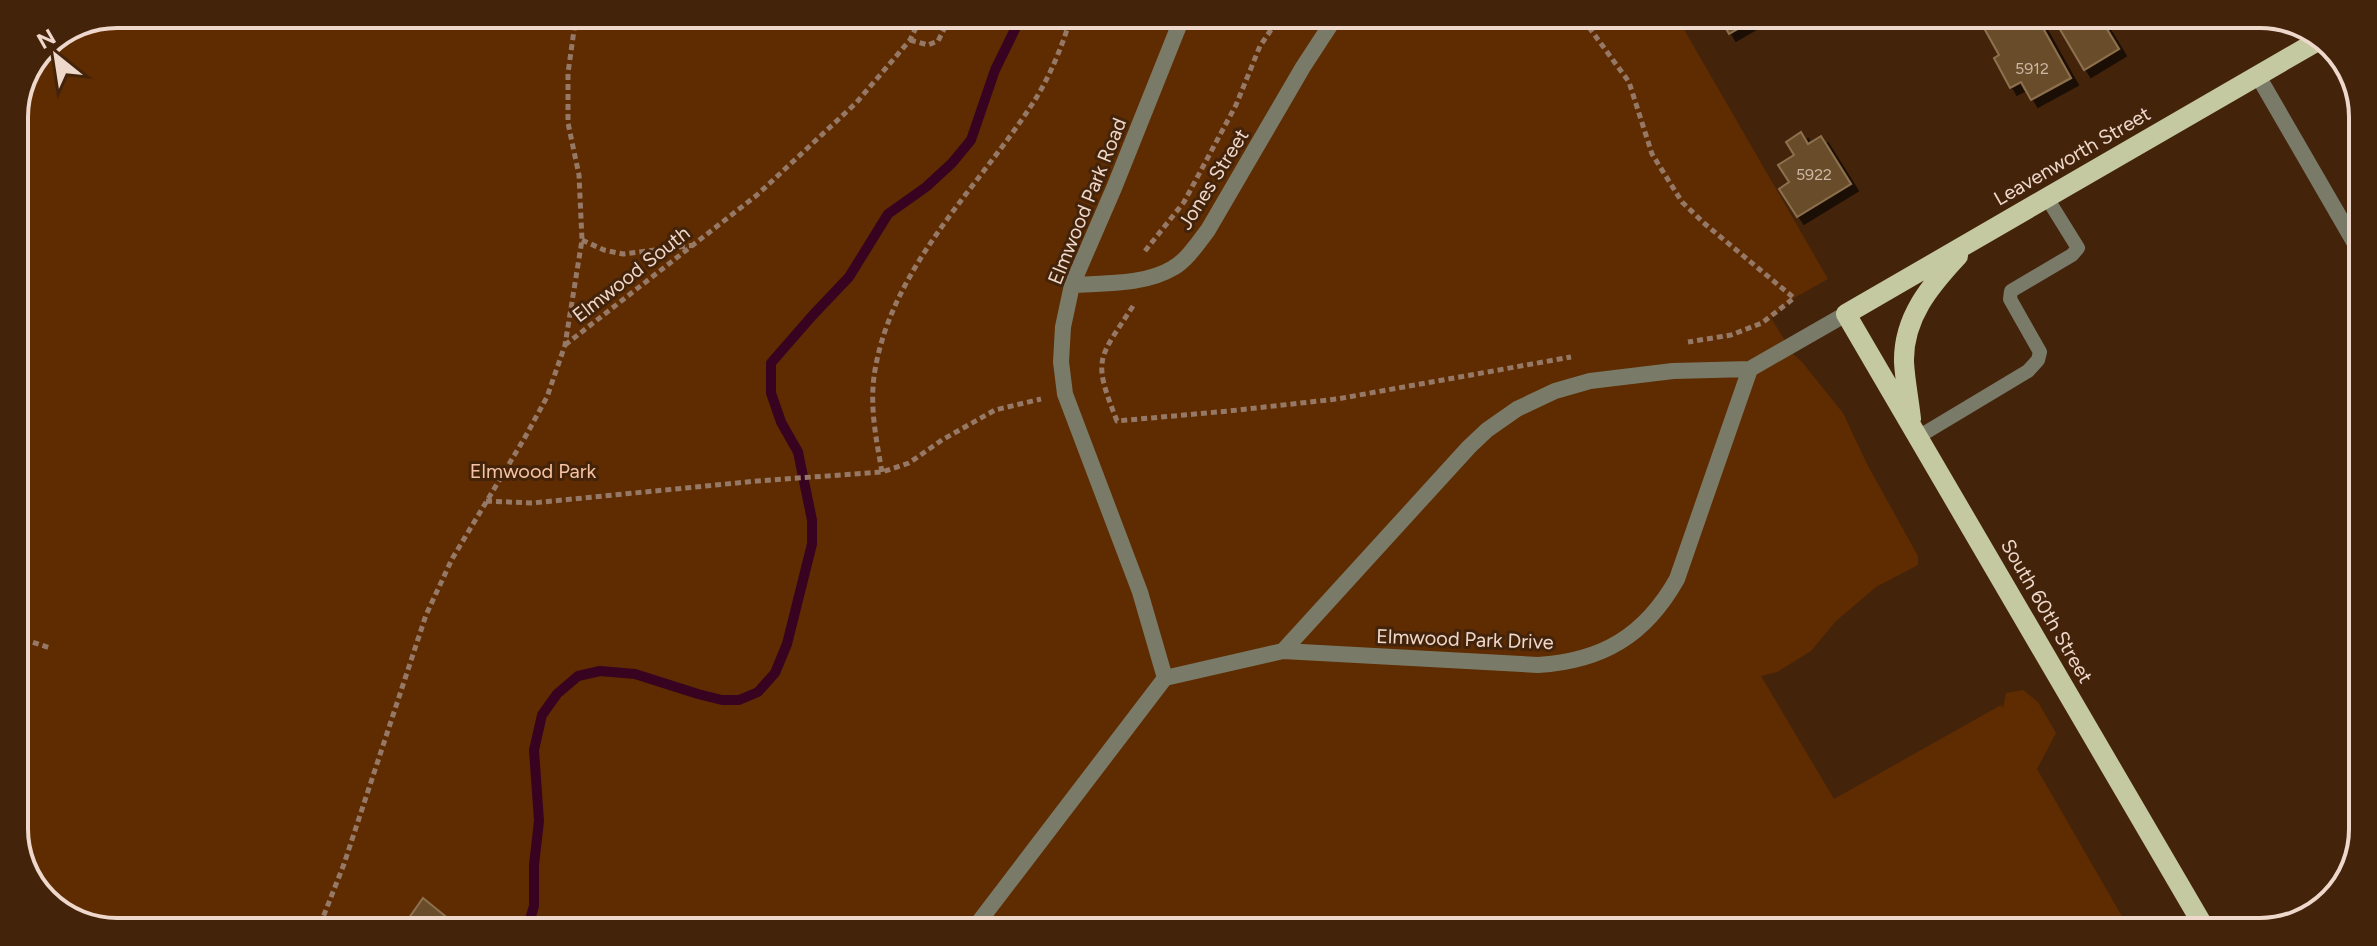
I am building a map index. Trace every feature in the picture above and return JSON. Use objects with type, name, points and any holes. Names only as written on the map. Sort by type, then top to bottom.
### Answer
[{"type":"main road","name":"Leavenworth Street","points":[[1846,314],[2312,45]]},
{"type":"main road","points":[[1915,432],[1904,360],[1909,328],[1926,292],[1971,242]]},
{"type":"main road","name":"South 60th Street","points":[[1846,314],[2199,918]]},
{"type":"street","name":"Elmwood Park Road","points":[[1165,678],[1130,562],[1065,394],[1061,362],[1063,327],[1072,285],[1178,28]]},
{"type":"street","name":"Jones Street","points":[[1072,285],[1154,277],[1175,268],[1208,230],[1328,28]]},
{"type":"street","points":[[2258,76],[2349,233]]},
{"type":"street","points":[[1283,651],[1469,447],[1517,409],[1555,391],[1590,381],[1673,371],[1750,369],[1846,314]]},
{"type":"street","name":"Elmwood Park Drive","points":[[1165,678],[1283,651],[1538,665],[1594,655],[1617,644],[1637,630],[1665,600],[1677,579],[1750,369]]},
{"type":"street","points":[[982,918],[1165,678]]},
{"type":"lane","points":[[1915,432],[2028,371],[2038,360],[2040,352],[2010,299],[2011,291],[2072,255],[2078,248],[2047,198]]},
{"type":"path","points":[[565,345],[582,240],[579,175],[568,123],[568,73],[573,28]]},
{"type":"path","name":"Elmwood South","points":[[323,918],[344,864],[426,615],[452,559],[547,397],[565,345],[757,195],[856,103],[910,40],[916,28]]},
{"type":"path","points":[[910,40],[928,45],[938,41],[944,28]]},
{"type":"path","points":[[882,472],[872,417],[875,370],[889,320],[917,265],[947,217],[997,155],[1033,103],[1063,44],[1068,28]]},
{"type":"path","points":[[1272,28],[1260,46],[1236,105],[1184,202],[1140,257],[1134,280],[1133,305],[1106,346],[1100,367],[1117,421],[1337,399],[1573,357]]},
{"type":"path","points":[[1590,28],[1629,82],[1652,154],[1682,202],[1794,298],[1762,323],[1731,335],[1677,343]]},
{"type":"path","points":[[582,240],[623,254],[695,245]]},
{"type":"path","points":[[485,501],[532,503],[882,472],[909,463],[995,410],[1104,387]]},
{"type":"path","points":[[28,641],[50,648]]},
{"type":"green space","name":"Elmwood Park","points":[[117,28],[1683,28],[1828,279],[1794,298],[1771,318],[1794,355],[1843,413],[1868,466],[1918,556],[1918,565],[1876,587],[1836,621],[1811,651],[1777,672],[1761,676],[1834,799],[2001,705],[2003,708],[2006,693],[2023,690],[2038,702],[2056,733],[2037,769],[2123,918],[117,918],[88,913],[63,900],[46,883],[33,858],[28,835],[28,117],[35,83],[54,54],[68,43],[83,35]]},
{"type":"building","points":[[1726,28],[1739,28],[1729,34]]},
{"type":"building","points":[[1984,28],[2043,28],[2071,78],[2031,100],[2021,82],[2010,88],[1994,58],[1999,55]]},
{"type":"building","points":[[2059,28],[2106,28],[2119,49],[2084,70]]},
{"type":"building","points":[[1801,132],[1808,144],[1821,136],[1851,184],[1797,217],[1779,189],[1789,182],[1778,165],[1794,155],[1786,142]]},
{"type":"building","points":[[423,898],[448,918],[409,918]]},
{"type":"waterway","points":[[530,918],[534,906],[534,865],[539,821],[534,750],[542,715],[557,694],[578,676],[600,671],[635,674],[698,694],[722,700],[739,700],[758,692],[775,673],[787,644],[812,544],[812,520],[798,452],[781,422],[771,393],[771,363],[849,277],[888,214],[926,187],[971,140],[995,70],[1016,28]]}]
